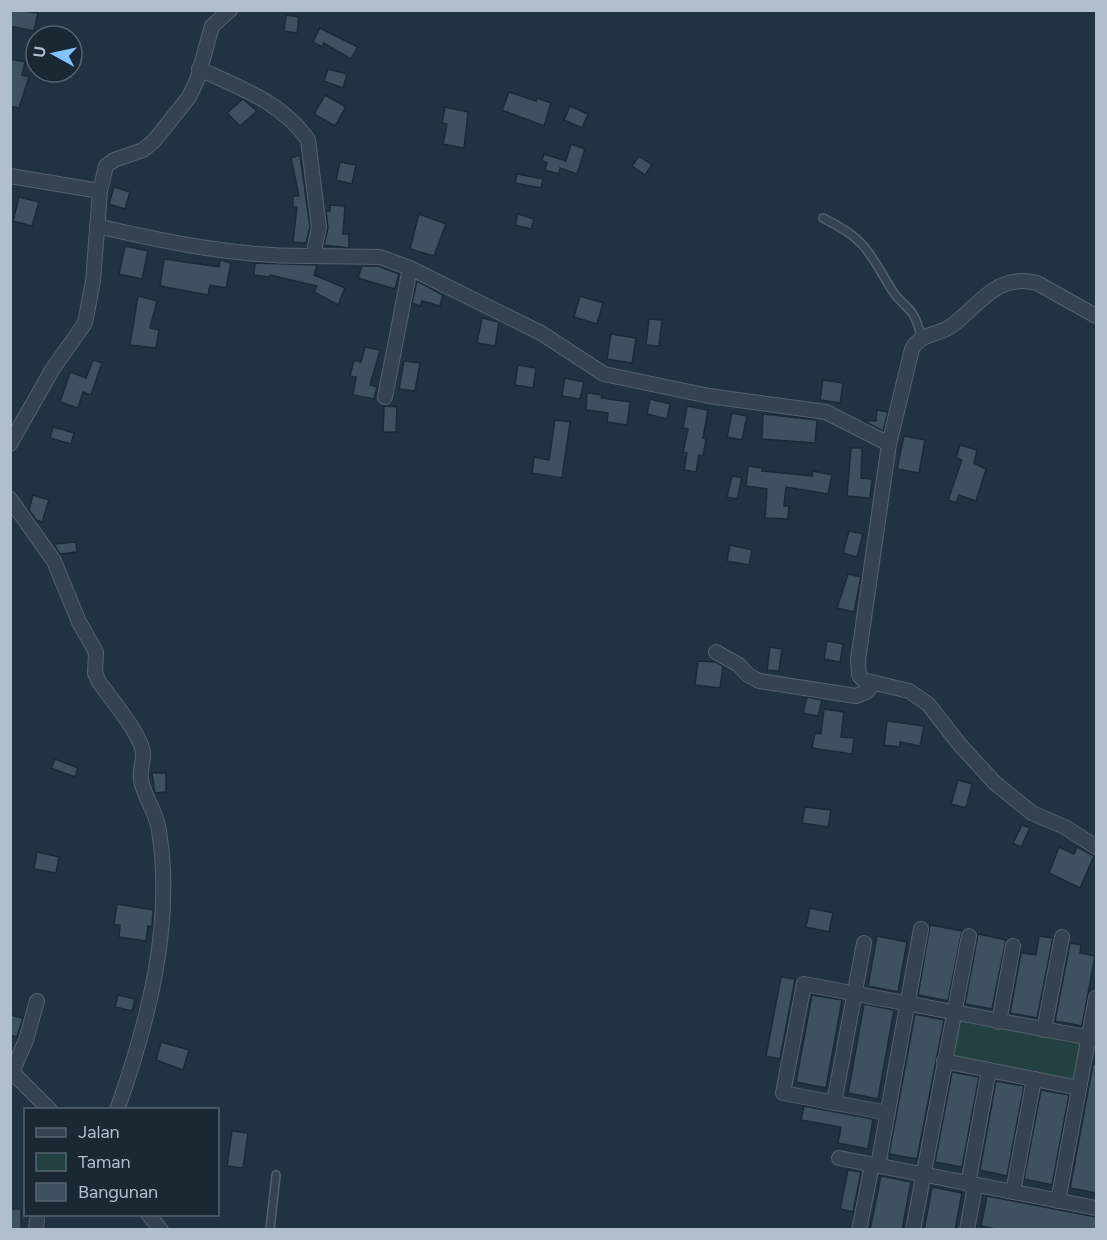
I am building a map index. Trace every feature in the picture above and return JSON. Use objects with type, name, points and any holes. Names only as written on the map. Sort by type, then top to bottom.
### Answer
[{"type":"street","points":[[10,444],[52,370],[85,323],[93,280],[100,191],[106,166],[114,160],[143,150],[154,141],[189,97],[212,26],[230,10]]},
{"type":"street","points":[[199,69],[262,97],[303,132],[308,140],[319,227],[314,256]]},
{"type":"street","points":[[10,176],[100,191]]},
{"type":"street","points":[[98,226],[183,246],[247,254],[380,257],[410,268],[541,333],[604,374],[709,396],[826,412],[890,444]]},
{"type":"street","points":[[385,398],[410,268]]},
{"type":"street","points":[[1096,316],[1038,283],[1016,282],[983,295],[954,324],[940,333],[921,337],[912,349],[890,444],[858,660],[859,675],[862,680],[873,684],[890,685],[917,695],[995,783],[1032,813],[1073,831],[1096,847]]},
{"type":"street","points":[[10,499],[54,561],[79,622],[96,652],[95,673],[99,682],[136,737],[143,753],[141,781],[159,830],[165,882],[155,970],[136,1057],[118,1108]]},
{"type":"street","points":[[716,652],[739,665],[753,680],[856,696],[866,693],[873,684]]},
{"type":"street","points":[[859,1230],[888,1113],[921,929]]},
{"type":"street","points":[[913,1230],[969,936]]},
{"type":"street","points":[[1044,1030],[1062,937]]},
{"type":"street","points":[[834,1103],[864,943]]},
{"type":"street","points":[[999,1022],[1013,946]]},
{"type":"street","points":[[888,1113],[783,1093],[804,984],[854,992],[953,1014],[1093,1038]]},
{"type":"street","points":[[1058,1201],[1078,1088],[1093,1038],[1096,998]]},
{"type":"street","points":[[37,1000],[26,1040],[11,1071],[48,1108]]},
{"type":"street","points":[[944,1061],[1078,1088]]},
{"type":"street","points":[[967,1230],[971,1185],[989,1071]]},
{"type":"street","points":[[1012,1192],[1034,1079]]},
{"type":"street","points":[[839,1158],[1096,1208]]},
{"type":"street","points":[[149,1216],[161,1230]]},
{"type":"lane","points":[[823,218],[851,231],[860,239],[880,266],[890,289],[917,317],[921,337]]},
{"type":"lane","points":[[270,1230],[276,1175]]},
{"type":"green space","points":[[956,1018],[1082,1042],[1075,1082],[949,1059]]},
{"type":"building","points":[[12,10],[38,13],[36,24],[24,24],[24,29],[10,26]]},
{"type":"building","points":[[286,15],[299,17],[297,33],[284,31]]},
{"type":"building","points":[[320,28],[358,47],[351,59],[324,43],[322,47],[313,42]]},
{"type":"building","points":[[10,59],[24,62],[22,75],[24,76],[24,84],[27,84],[19,108],[10,106]]},
{"type":"building","points":[[328,69],[347,74],[343,88],[324,81]]},
{"type":"building","points":[[509,92],[536,101],[537,98],[551,103],[544,126],[502,110]]},
{"type":"building","points":[[325,95],[346,107],[335,126],[314,114]]},
{"type":"building","points":[[243,99],[257,111],[240,126],[227,113]]},
{"type":"building","points":[[570,106],[588,114],[582,128],[564,120]]},
{"type":"building","points":[[445,107],[468,112],[464,148],[443,144],[447,124],[442,123]]},
{"type":"building","points":[[571,144],[585,149],[577,174],[560,168],[559,174],[545,170],[547,163],[542,161],[544,154],[566,161]]},
{"type":"building","points":[[300,155],[310,227],[306,243],[293,242],[297,207],[293,207],[293,196],[299,196],[291,158]]},
{"type":"building","points":[[639,156],[652,165],[645,175],[632,166]]},
{"type":"building","points":[[340,162],[356,165],[352,184],[336,180]]},
{"type":"building","points":[[517,174],[543,179],[541,188],[515,183]]},
{"type":"building","points":[[114,187],[130,192],[125,209],[109,204]]},
{"type":"building","points":[[19,197],[39,202],[32,226],[13,221]]},
{"type":"building","points":[[330,205],[345,206],[343,234],[349,234],[349,248],[324,245],[328,228],[326,211],[330,211]]},
{"type":"building","points":[[419,214],[446,224],[434,256],[410,249]]},
{"type":"building","points":[[518,214],[534,219],[531,229],[515,225]]},
{"type":"building","points":[[125,246],[148,251],[142,279],[119,274]]},
{"type":"building","points":[[164,259],[219,267],[220,260],[231,263],[226,288],[210,285],[208,295],[160,286]]},
{"type":"building","points":[[255,263],[317,265],[314,275],[345,288],[338,305],[314,292],[317,286],[270,275],[269,277],[254,275]]},
{"type":"building","points":[[362,266],[378,266],[399,274],[395,289],[358,278]]},
{"type":"building","points":[[417,281],[443,295],[440,306],[422,301],[420,306],[412,303]]},
{"type":"building","points":[[138,296],[157,301],[150,328],[159,330],[156,348],[130,345]]},
{"type":"building","points":[[580,296],[603,303],[597,324],[574,317]]},
{"type":"building","points":[[482,318],[499,322],[495,346],[477,343]]},
{"type":"building","points":[[649,319],[662,320],[659,346],[646,345]]},
{"type":"building","points":[[611,334],[636,338],[632,363],[607,359]]},
{"type":"building","points":[[365,347],[380,350],[370,385],[377,387],[374,399],[353,395],[356,377],[350,376],[354,360],[361,362]]},
{"type":"building","points":[[93,360],[102,363],[91,395],[83,392],[78,408],[60,402],[70,372],[86,378]]},
{"type":"building","points":[[404,361],[420,363],[415,391],[399,389]]},
{"type":"building","points":[[518,365],[536,368],[533,388],[515,385]]},
{"type":"building","points":[[565,378],[584,382],[580,399],[562,396]]},
{"type":"building","points":[[823,380],[843,383],[840,403],[820,400]]},
{"type":"building","points":[[587,393],[602,395],[601,398],[630,402],[627,425],[607,422],[608,413],[586,410]]},
{"type":"building","points":[[650,399],[670,404],[667,419],[647,414]]},
{"type":"building","points":[[384,406],[397,407],[396,432],[383,432]]},
{"type":"building","points":[[687,406],[708,410],[703,438],[706,439],[703,456],[699,455],[696,472],[684,470],[687,453],[683,452],[688,429],[683,428]]},
{"type":"building","points":[[877,410],[888,412],[883,431],[862,420],[876,421]]},
{"type":"building","points":[[732,413],[747,416],[742,440],[727,437]]},
{"type":"building","points":[[763,414],[817,420],[815,443],[762,439]]},
{"type":"building","points":[[555,420],[570,422],[562,478],[532,473],[534,457],[549,460]]},
{"type":"building","points":[[53,427],[74,433],[71,444],[50,438]]},
{"type":"building","points":[[904,436],[925,440],[919,473],[897,469]]},
{"type":"building","points":[[960,445],[977,450],[974,463],[986,469],[976,501],[959,495],[956,503],[948,500],[962,460],[956,458]]},
{"type":"building","points":[[851,448],[862,448],[861,478],[872,479],[870,498],[847,496]]},
{"type":"building","points":[[748,466],[763,468],[762,471],[812,476],[813,471],[832,475],[828,494],[786,487],[784,506],[789,506],[788,519],[765,518],[767,489],[746,486]]},
{"type":"building","points":[[732,476],[742,478],[737,499],[727,497]]},
{"type":"building","points":[[33,495],[49,500],[42,522],[36,520],[29,510]]},
{"type":"building","points":[[849,531],[863,534],[857,557],[843,553]]},
{"type":"building","points":[[76,542],[77,552],[60,554],[54,544]]},
{"type":"building","points":[[730,545],[752,550],[749,565],[727,561]]},
{"type":"building","points":[[848,574],[861,577],[854,612],[837,608]]},
{"type":"building","points":[[827,641],[843,644],[840,662],[824,659]]},
{"type":"building","points":[[770,647],[782,649],[779,671],[767,670]]},
{"type":"building","points":[[698,661],[716,662],[723,666],[720,688],[695,685]]},
{"type":"building","points":[[807,697],[822,700],[818,716],[803,713]]},
{"type":"building","points":[[824,709],[844,712],[841,737],[854,738],[852,754],[812,748],[815,733],[821,734]]},
{"type":"building","points":[[887,721],[924,726],[920,746],[900,742],[900,747],[884,745]]},
{"type":"building","points":[[55,759],[78,768],[75,777],[51,768]]},
{"type":"building","points":[[152,773],[166,773],[166,792],[155,793]]},
{"type":"building","points":[[958,780],[972,784],[966,808],[951,804]]},
{"type":"building","points":[[805,807],[831,810],[828,827],[802,823]]},
{"type":"building","points":[[1022,825],[1030,828],[1021,847],[1013,843]]},
{"type":"building","points":[[1059,847],[1074,854],[1077,847],[1094,856],[1080,888],[1049,873]]},
{"type":"building","points":[[37,852],[59,857],[56,873],[34,869]]},
{"type":"building","points":[[117,904],[153,910],[152,927],[148,926],[146,941],[119,937],[120,925],[114,925]]},
{"type":"building","points":[[810,908],[833,913],[829,932],[806,927]]},
{"type":"building","points":[[930,925],[962,931],[948,1001],[918,995]]},
{"type":"building","points":[[978,934],[1006,940],[992,1009],[965,1004]]},
{"type":"building","points":[[877,936],[907,942],[898,992],[868,986]]},
{"type":"building","points":[[1039,936],[1053,938],[1037,1018],[1010,1013],[1021,953],[1036,955]]},
{"type":"building","points":[[1070,943],[1081,945],[1080,953],[1095,956],[1082,1026],[1055,1021]]},
{"type":"building","points":[[781,977],[795,979],[780,1059],[766,1056]]},
{"type":"building","points":[[118,995],[135,999],[132,1011],[115,1007]]},
{"type":"building","points":[[812,995],[842,1000],[826,1088],[796,1082]]},
{"type":"building","points":[[864,1004],[894,1010],[878,1099],[848,1093]]},
{"type":"building","points":[[915,1014],[944,1020],[917,1159],[889,1154]]},
{"type":"building","points":[[10,1015],[23,1018],[17,1037],[10,1035]]},
{"type":"building","points":[[161,1042],[189,1050],[183,1070],[156,1060]]},
{"type":"building","points":[[1093,1064],[1096,1064],[1096,1193],[1070,1188]]},
{"type":"building","points":[[952,1072],[979,1077],[962,1167],[935,1162]]},
{"type":"building","points":[[996,1081],[1024,1086],[1007,1176],[980,1170]]},
{"type":"building","points":[[1041,1090],[1069,1095],[1052,1185],[1024,1179]]},
{"type":"building","points":[[804,1106],[873,1119],[868,1149],[838,1143],[841,1127],[801,1120]]},
{"type":"building","points":[[232,1131],[248,1133],[243,1168],[227,1166]]},
{"type":"building","points":[[848,1170],[861,1172],[853,1212],[840,1209]]},
{"type":"building","points":[[881,1176],[911,1182],[902,1230],[870,1230]]},
{"type":"building","points":[[932,1187],[962,1193],[955,1230],[924,1230]]},
{"type":"building","points":[[987,1196],[1096,1217],[1096,1230],[1000,1230],[981,1226]]},
{"type":"building","points":[[11,1209],[21,1209],[21,1230],[10,1230]]}]
